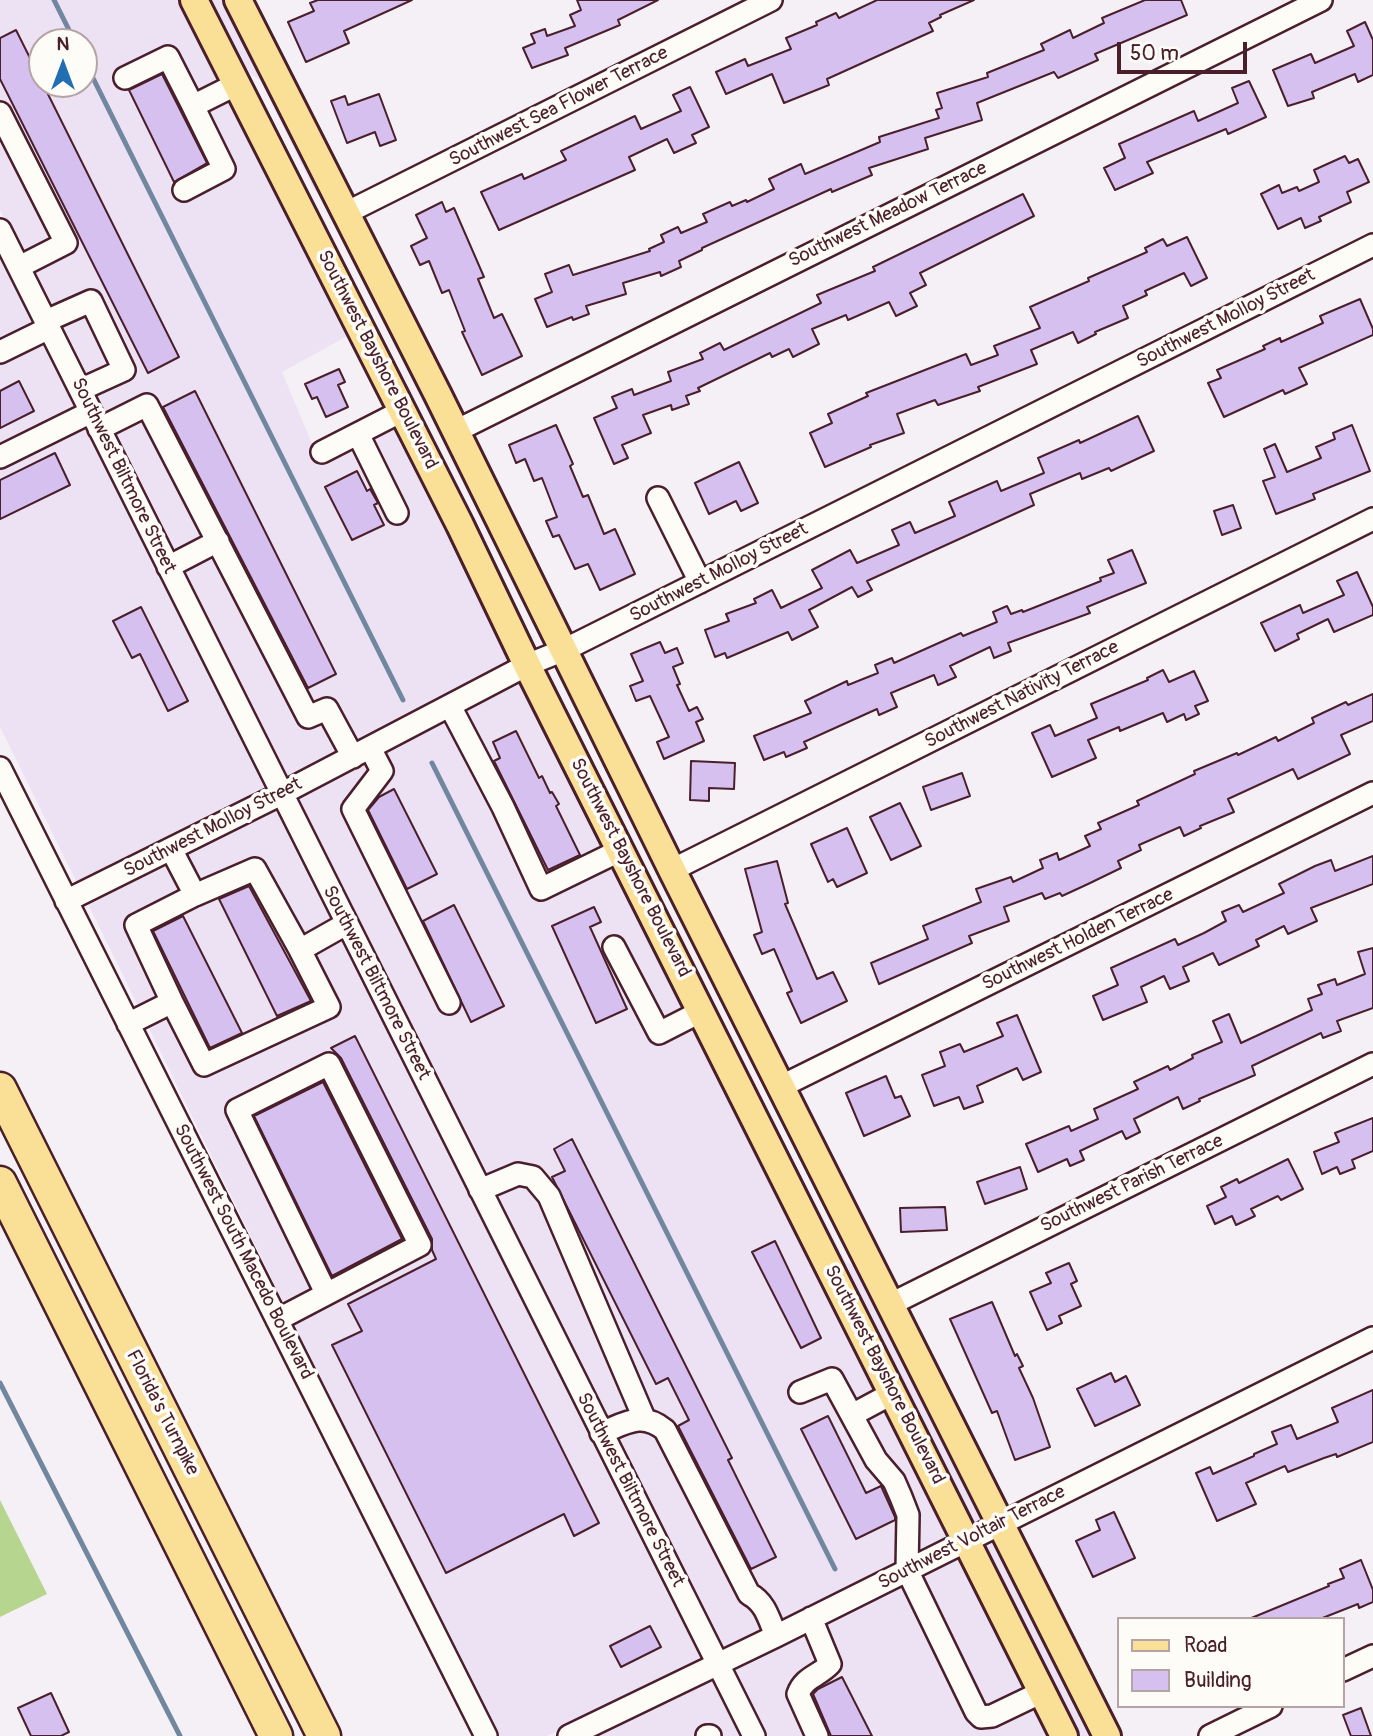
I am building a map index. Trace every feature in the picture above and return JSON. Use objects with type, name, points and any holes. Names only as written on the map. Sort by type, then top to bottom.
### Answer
[{"type":"highway","name":"Florida's Turnpike","points":[[0,1089],[324,1736]]},
{"type":"highway","points":[[0,1183],[276,1736]]},
{"type":"main road","name":"Southwest Bayshore Boulevard","points":[[194,0],[1064,1736]]},
{"type":"main road","name":"Southwest Bayshore Boulevard","points":[[239,0],[1107,1736]]},
{"type":"main road","points":[[234,78],[253,85],[307,197],[328,209],[346,213]]},
{"type":"main road","points":[[320,247],[338,244],[351,251],[413,378],[438,395]]},
{"type":"main road","points":[[661,929],[680,938],[738,1060],[757,1077],[771,1085],[782,1086]]},
{"type":"main road","points":[[756,1120],[772,1115],[785,1122],[852,1256],[872,1265]]},
{"type":"street","name":"Southwest Sea Flower Terrace","points":[[346,213],[771,0]]},
{"type":"street","name":"Southwest Meadow Terrace","points":[[456,431],[1321,0]]},
{"type":"street","points":[[125,78],[168,57],[224,169],[184,190]]},
{"type":"street","points":[[193,106],[234,78]]},
{"type":"street","points":[[0,113],[66,243],[19,267]]},
{"type":"street","name":"Southwest Biltmore Street","points":[[0,230],[754,1736]]},
{"type":"street","name":"Southwest Molloy Street","points":[[66,901],[281,794],[527,665],[564,650],[1373,245]]},
{"type":"street","points":[[1,349],[91,301],[124,370],[80,390]]},
{"type":"street","points":[[0,457],[95,421],[148,405],[308,717],[327,709],[361,752],[382,771],[354,809],[449,1003]]},
{"type":"street","points":[[322,452],[402,411]]},
{"type":"street","points":[[358,433],[397,513]]},
{"type":"street","points":[[658,498],[700,582]]},
{"type":"street","name":"Southwest Nativity Terrace","points":[[672,870],[1373,519]]},
{"type":"street","points":[[168,567],[218,541]]},
{"type":"street","points":[[450,706],[503,807],[541,889],[621,850]]},
{"type":"street","name":"Southwest South Macedo Boulevard","points":[[0,768],[486,1736]]},
{"type":"street","name":"Southwest Holden Terrace","points":[[782,1086],[1373,793]]},
{"type":"street","points":[[171,849],[195,895]]},
{"type":"street","points":[[255,869],[329,1007],[204,1065],[136,925],[195,895],[255,869]]},
{"type":"street","points":[[300,950],[346,924]]},
{"type":"street","points":[[614,947],[659,1033],[702,1011]]},
{"type":"street","points":[[128,1024],[172,1002]]},
{"type":"street","points":[[277,1320],[420,1245],[329,1063],[236,1110],[326,1293]]},
{"type":"street","name":"Southwest Parish Terrace","points":[[891,1304],[1373,1064]]},
{"type":"street","points":[[480,1190],[518,1174],[533,1177],[549,1196],[644,1418]]},
{"type":"street","name":"Southwest Voltair Terrace","points":[[577,1734],[1373,1338]]},
{"type":"street","points":[[800,1392],[832,1378],[876,1460],[894,1481],[908,1516],[907,1570],[976,1712],[981,1717],[992,1716],[1042,1692]]},
{"type":"street","points":[[852,1415],[893,1393]]},
{"type":"street","points":[[601,1433],[644,1418],[665,1430],[749,1594],[763,1606],[776,1636]]},
{"type":"street","points":[[811,1618],[830,1664],[828,1668],[805,1680],[798,1694],[817,1736]]},
{"type":"street","points":[[1345,1669],[1373,1656]]},
{"type":"street","points":[[1210,1736],[1267,1708]]},
{"type":"shaded area","points":[[0,0],[184,0],[353,333],[282,372],[316,453],[393,413],[515,660],[285,781],[0,210]]},
{"type":"shaded area","points":[[204,0],[227,0],[326,197],[314,190],[261,81],[238,65]]},
{"type":"shaded area","points":[[0,250],[268,790],[78,885],[0,727]]},
{"type":"shaded area","points":[[524,678],[954,1535],[721,1651],[294,799]]},
{"type":"shaded area","points":[[277,807],[705,1659],[547,1736],[496,1736],[87,902]]},
{"type":"shaded area","points":[[771,1126],[778,1130],[845,1261],[860,1270],[986,1520],[971,1527]]},
{"type":"shaded area","points":[[995,1537],[1095,1736],[1074,1736],[979,1545]]},
{"type":"shaded area","points":[[963,1553],[1054,1736],[764,1736],[730,1669]]},
{"type":"shaded area","points":[[714,1677],[743,1736],[592,1736]]},
{"type":"green space","points":[[0,1500],[47,1594],[0,1617]]},
{"type":"building","points":[[318,0],[412,0],[344,31],[349,43],[306,62],[288,22],[314,11],[310,3]]},
{"type":"building","points":[[577,0],[658,0],[618,20],[620,25],[565,48],[568,55],[532,68],[523,48],[535,43],[531,34],[545,29],[547,36],[575,26],[570,15],[581,10]]},
{"type":"building","points":[[877,0],[974,0],[940,15],[941,17],[929,23],[933,31],[827,79],[829,85],[784,103],[772,74],[726,94],[716,72],[745,59],[748,66],[791,49],[786,38],[817,25],[816,22],[836,13],[839,18]]},
{"type":"building","points":[[1145,0],[1181,0],[1187,15],[1095,54],[1098,60],[1058,78],[1054,72],[977,103],[982,120],[925,138],[928,149],[869,168],[872,175],[832,192],[831,189],[702,248],[679,261],[681,267],[661,276],[660,272],[623,283],[626,294],[586,306],[589,314],[573,320],[572,317],[547,327],[535,299],[552,292],[545,274],[569,265],[573,275],[650,251],[649,249],[664,242],[661,235],[678,227],[681,233],[707,222],[703,214],[730,202],[732,206],[746,200],[747,202],[774,189],[769,179],[801,164],[805,174],[880,142],[879,137],[939,118],[936,110],[942,108],[937,93],[988,77],[987,73],[1044,50],[1041,44],[1070,30],[1073,38],[1104,23],[1102,18]]},
{"type":"building","points":[[1365,22],[1373,40],[1373,75],[1358,82],[1355,74],[1312,92],[1314,98],[1288,106],[1273,70],[1311,54],[1315,63],[1354,46],[1347,31]]},
{"type":"building","points":[[16,30],[28,54],[28,98],[50,98],[179,357],[148,373],[0,79],[0,38]]},
{"type":"building","points":[[162,74],[207,163],[174,182],[129,90]]},
{"type":"building","points":[[1249,81],[1266,117],[1228,134],[1226,129],[1147,162],[1153,173],[1115,190],[1104,168],[1125,158],[1119,144],[1194,111],[1198,121],[1238,103],[1232,88]]},
{"type":"building","points":[[690,87],[709,127],[692,135],[696,143],[674,153],[667,139],[629,157],[635,170],[499,230],[481,192],[522,174],[524,179],[566,160],[561,151],[635,116],[641,129],[681,111],[673,95]]},
{"type":"building","points":[[379,94],[396,140],[380,146],[375,132],[347,143],[331,101],[345,96],[348,105]]},
{"type":"building","points":[[1345,156],[1349,163],[1358,159],[1369,182],[1347,192],[1351,202],[1319,217],[1321,221],[1305,228],[1301,218],[1278,229],[1261,194],[1279,185],[1282,193],[1297,187],[1299,191],[1319,182],[1314,170]]},
{"type":"building","points":[[1023,194],[1034,216],[920,273],[926,285],[910,293],[917,306],[896,316],[889,302],[848,320],[846,315],[812,329],[819,344],[793,357],[789,349],[772,357],[770,353],[698,388],[700,391],[686,396],[689,404],[672,410],[671,405],[643,415],[651,433],[622,445],[628,458],[614,464],[594,418],[617,408],[612,397],[632,389],[634,395],[671,381],[668,372],[703,359],[700,353],[720,343],[724,350],[821,303],[817,295],[875,271],[873,267]]},
{"type":"building","points":[[442,202],[446,212],[454,208],[484,277],[478,279],[494,318],[502,314],[522,356],[482,375],[462,332],[465,331],[449,290],[442,293],[429,261],[420,265],[411,246],[427,238],[416,215]]},
{"type":"building","points":[[1187,237],[1207,278],[1191,286],[1184,273],[1145,291],[1147,295],[1123,306],[1128,318],[1095,332],[1096,334],[1078,343],[1073,332],[1031,350],[1037,364],[978,387],[980,391],[938,405],[935,400],[897,414],[904,433],[870,445],[871,447],[825,467],[810,433],[832,423],[828,414],[868,396],[866,393],[966,354],[971,365],[998,355],[994,346],[1040,328],[1030,307],[1147,252],[1145,248],[1163,239],[1167,246]]},
{"type":"building","points":[[1360,299],[1373,335],[1299,368],[1307,384],[1285,394],[1283,390],[1224,417],[1208,383],[1221,378],[1217,370],[1265,349],[1263,346],[1280,338],[1281,342],[1323,323],[1320,316]]},
{"type":"building","points":[[339,369],[345,382],[338,385],[348,407],[326,417],[317,397],[312,399],[305,384]]},
{"type":"building","points":[[19,381],[34,411],[0,428],[0,391]]},
{"type":"building","points":[[195,391],[336,674],[308,688],[163,407]]},
{"type":"building","points":[[1138,416],[1154,451],[1111,471],[1109,468],[1082,479],[1080,473],[1030,494],[1034,505],[867,581],[872,590],[858,597],[852,587],[809,610],[818,627],[792,640],[788,632],[727,658],[725,653],[715,657],[705,630],[729,621],[726,614],[756,603],[754,599],[772,590],[781,608],[822,588],[812,570],[850,550],[857,563],[899,545],[892,530],[910,522],[915,533],[955,516],[949,502],[997,481],[1001,491],[1044,473],[1038,458],[1079,440],[1080,443]]},
{"type":"building","points":[[556,425],[573,464],[570,466],[583,497],[588,495],[604,534],[615,529],[635,574],[600,590],[588,564],[575,569],[559,535],[553,537],[546,521],[557,517],[542,478],[534,481],[525,459],[516,463],[509,445]]},
{"type":"building","points":[[1352,425],[1370,471],[1313,494],[1315,499],[1276,514],[1263,481],[1275,477],[1264,449],[1275,444],[1287,472],[1321,458],[1316,447],[1335,439],[1333,433]]},
{"type":"building","points":[[55,453],[70,485],[0,519],[0,480]]},
{"type":"building","points":[[739,462],[758,503],[741,511],[736,501],[709,514],[695,483]]},
{"type":"building","points":[[357,471],[367,491],[370,489],[378,503],[374,505],[384,525],[352,540],[325,487]]},
{"type":"building","points":[[1233,505],[1241,528],[1222,535],[1214,511]]},
{"type":"building","points":[[1132,550],[1146,583],[1087,607],[1090,613],[1008,643],[1011,651],[994,658],[990,647],[950,666],[956,677],[938,685],[934,675],[891,693],[897,707],[879,715],[877,709],[804,742],[807,748],[786,757],[784,752],[764,760],[754,736],[811,713],[805,701],[847,681],[848,685],[878,673],[875,665],[892,658],[894,663],[961,633],[963,636],[997,622],[993,612],[1007,606],[1011,614],[1022,610],[1023,612],[1101,581],[1100,578],[1114,573],[1108,560]]},
{"type":"building","points":[[1357,572],[1373,607],[1373,615],[1334,632],[1328,619],[1297,634],[1299,639],[1275,651],[1261,623],[1300,605],[1303,613],[1344,595],[1337,581]]},
{"type":"building","points":[[141,607],[188,701],[168,711],[140,654],[132,658],[113,621]]},
{"type":"building","points":[[660,642],[665,653],[677,648],[683,663],[673,667],[680,684],[677,685],[689,711],[697,707],[703,719],[696,722],[704,741],[664,759],[657,742],[669,737],[650,696],[636,701],[630,686],[643,681],[631,654]]},
{"type":"building","points":[[1163,670],[1169,682],[1194,671],[1208,701],[1195,706],[1199,714],[1186,720],[1184,714],[1167,722],[1163,713],[1120,731],[1119,727],[1088,740],[1096,758],[1052,777],[1032,733],[1050,725],[1055,736],[1097,718],[1091,704],[1148,680],[1147,678]]},
{"type":"building","points":[[1373,694],[1373,721],[1341,735],[1350,754],[1298,779],[1293,769],[1228,799],[1234,812],[1184,836],[1180,827],[1139,845],[1141,850],[1118,861],[1121,868],[1062,896],[1060,893],[1045,899],[1042,893],[1004,907],[1009,921],[969,936],[972,943],[879,984],[871,963],[928,939],[923,926],[981,902],[976,889],[1011,877],[1013,882],[1043,868],[1040,860],[1057,853],[1059,860],[1090,846],[1085,836],[1101,829],[1098,823],[1139,805],[1137,801],[1195,774],[1194,771],[1276,737],[1278,741],[1314,723],[1312,718],[1346,702],[1348,705]]},
{"type":"building","points":[[516,731],[539,778],[542,776],[559,804],[556,806],[580,855],[548,870],[494,761],[500,758],[493,742]]},
{"type":"building","points":[[691,761],[735,763],[734,789],[709,788],[709,801],[690,800]]},
{"type":"building","points":[[962,773],[970,796],[931,810],[923,787]]},
{"type":"building","points":[[394,789],[437,874],[407,889],[368,810],[379,797]]},
{"type":"building","points":[[900,803],[921,846],[891,860],[870,817]]},
{"type":"building","points":[[847,828],[867,873],[837,887],[833,879],[828,882],[811,844]]},
{"type":"building","points":[[1373,856],[1373,884],[1311,908],[1317,921],[1288,934],[1284,926],[1256,940],[1259,946],[1219,965],[1213,953],[1183,967],[1189,981],[1170,989],[1164,976],[1141,987],[1147,1002],[1103,1020],[1093,996],[1118,985],[1111,968],[1175,939],[1178,945],[1204,933],[1226,921],[1222,912],[1239,905],[1243,912],[1284,893],[1279,884],[1315,866],[1331,860],[1335,871]]},
{"type":"building","points":[[777,861],[788,903],[785,904],[817,979],[833,972],[847,1001],[801,1023],[787,993],[792,991],[774,949],[762,954],[754,935],[762,932],[745,869]]},
{"type":"building","points":[[249,886],[311,1001],[277,1016],[219,899]]},
{"type":"building","points":[[454,905],[504,1006],[471,1022],[423,921]]},
{"type":"building","points":[[594,907],[601,922],[590,927],[627,1009],[596,1023],[552,926]]},
{"type":"building","points":[[183,916],[242,1033],[210,1048],[153,931]]},
{"type":"building","points":[[1373,948],[1373,1008],[1337,1021],[1341,1031],[1323,1038],[1321,1033],[1252,1066],[1255,1075],[1199,1099],[1200,1101],[1183,1109],[1178,1097],[1134,1119],[1140,1132],[1126,1139],[1122,1131],[1080,1151],[1084,1160],[1070,1166],[1067,1159],[1038,1172],[1026,1144],[1069,1126],[1071,1131],[1098,1119],[1094,1109],[1138,1089],[1134,1082],[1168,1066],[1170,1070],[1193,1058],[1192,1055],[1222,1042],[1213,1021],[1229,1014],[1241,1043],[1312,1010],[1308,999],[1322,994],[1318,985],[1335,979],[1337,985],[1365,974],[1358,952]]},
{"type":"building","points":[[1017,1015],[1041,1072],[1023,1080],[1017,1068],[977,1086],[983,1102],[964,1109],[959,1097],[934,1106],[922,1075],[945,1066],[940,1052],[960,1044],[964,1052],[1003,1036],[997,1023]]},
{"type":"building","points":[[355,1036],[599,1523],[574,1536],[564,1514],[446,1573],[332,1345],[362,1331],[348,1304],[436,1259],[432,1250],[432,1239],[341,1058],[331,1048]]},
{"type":"building","points":[[886,1076],[895,1098],[901,1096],[910,1116],[864,1136],[846,1093]]},
{"type":"building","points":[[323,1082],[402,1239],[332,1276],[254,1116]]},
{"type":"building","points":[[1373,1118],[1373,1151],[1352,1160],[1355,1168],[1340,1174],[1337,1167],[1322,1174],[1314,1152],[1339,1142],[1335,1133]]},
{"type":"building","points":[[572,1139],[732,1458],[728,1460],[776,1557],[751,1569],[678,1426],[689,1420],[668,1378],[656,1384],[552,1177],[565,1171],[554,1149]]},
{"type":"building","points":[[1288,1159],[1303,1189],[1281,1200],[1278,1196],[1251,1209],[1255,1216],[1236,1225],[1232,1216],[1215,1224],[1207,1206],[1226,1197],[1221,1187],[1237,1179],[1239,1183]]},
{"type":"building","points":[[1020,1167],[1027,1189],[985,1204],[977,1182]]},
{"type":"building","points":[[945,1207],[947,1230],[901,1232],[900,1208]]},
{"type":"building","points":[[775,1241],[821,1338],[801,1348],[752,1252]]},
{"type":"building","points":[[1069,1263],[1077,1281],[1071,1284],[1081,1306],[1059,1316],[1062,1323],[1047,1330],[1030,1292],[1051,1283],[1046,1273]]},
{"type":"building","points":[[992,1302],[1015,1356],[1017,1354],[1023,1366],[1019,1368],[1050,1447],[1015,1460],[997,1411],[992,1413],[950,1319]]},
{"type":"building","points":[[1111,1373],[1115,1382],[1126,1376],[1140,1405],[1095,1426],[1077,1389]]},
{"type":"building","points":[[1373,1390],[1373,1442],[1337,1457],[1336,1454],[1288,1472],[1285,1466],[1246,1483],[1256,1504],[1217,1521],[1196,1473],[1210,1467],[1213,1474],[1254,1456],[1277,1444],[1272,1432],[1291,1425],[1297,1439],[1338,1422],[1332,1408]]},
{"type":"building","points":[[828,1416],[866,1493],[881,1486],[895,1517],[895,1520],[856,1539],[801,1429]]},
{"type":"building","points":[[1114,1512],[1135,1558],[1093,1577],[1076,1541],[1100,1530],[1096,1520]]},
{"type":"building","points":[[1361,1560],[1373,1590],[1373,1602],[1359,1608],[1358,1604],[1325,1617],[1254,1617],[1344,1578],[1340,1569]]},
{"type":"building","points":[[650,1626],[661,1647],[621,1667],[610,1646]]},
{"type":"building","points":[[842,1677],[872,1736],[831,1736],[813,1694]]},
{"type":"building","points":[[51,1693],[69,1732],[61,1736],[31,1736],[18,1708]]},
{"type":"building","points":[[1361,1708],[1371,1736],[1351,1736],[1343,1715]]},
{"type":"waterway","points":[[54,0],[68,28]]},
{"type":"waterway","points":[[98,88],[403,700]]},
{"type":"waterway","points":[[432,763],[835,1569]]},
{"type":"waterway","points":[[0,1383],[180,1736]]}]
